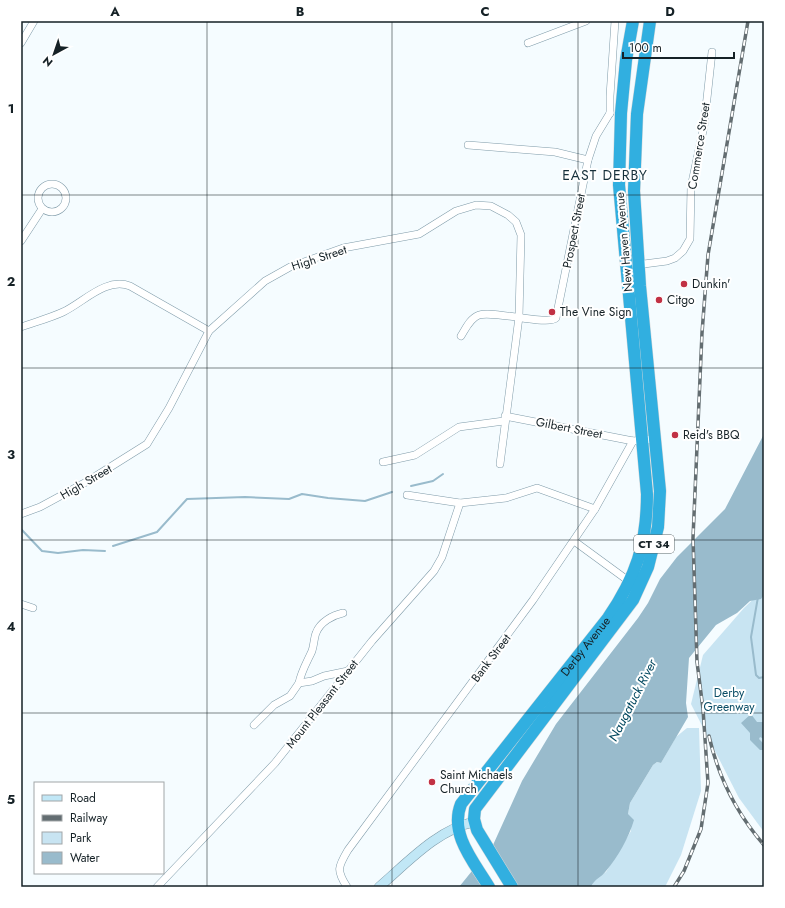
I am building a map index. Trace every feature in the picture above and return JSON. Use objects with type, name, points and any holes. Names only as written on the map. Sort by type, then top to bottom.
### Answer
[{"type":"highway","name":"New Haven Avenue","points":[[633,21],[616,113],[619,185],[633,265],[654,439]]},
{"type":"highway","name":"New Haven Avenue","points":[[637,440],[633,265],[634,191],[637,114],[650,21]]},
{"type":"highway","name":"Derby Avenue","points":[[458,826],[458,815],[461,804],[530,725],[603,633],[633,600],[648,568],[658,527],[660,491],[654,439]]},
{"type":"highway","name":"Derby Avenue","points":[[603,633],[630,582],[638,561],[646,524],[646,494],[637,440]]},
{"type":"highway","name":"Derby Avenue","points":[[474,822],[476,808],[495,782],[530,725]]},
{"type":"highway","points":[[474,822],[481,837],[512,887]]},
{"type":"highway","name":"CT 34","points":[[458,826],[463,844],[489,887]]},
{"type":"main road","points":[[379,887],[442,834],[458,826],[474,822]]},
{"type":"street","points":[[21,43],[34,21]]},
{"type":"street","points":[[528,42],[586,21]]},
{"type":"street","points":[[615,21],[610,96],[616,113],[637,114]]},
{"type":"street","name":"Commerce Street","points":[[633,265],[667,261],[675,258],[683,251],[690,239],[691,187],[704,126],[712,52]]},
{"type":"street","name":"Prospect Street","points":[[461,336],[470,322],[479,315],[519,317],[551,322],[558,316],[588,160],[596,136],[616,113]]},
{"type":"street","points":[[468,145],[556,152],[588,160]]},
{"type":"street","points":[[53,184],[61,188],[66,196],[64,206],[61,210],[52,213],[42,209],[38,202],[41,189],[53,184]]},
{"type":"street","name":"High Street","points":[[21,514],[40,508],[147,444],[169,408],[209,331],[266,281],[290,267],[343,248],[419,234],[456,211],[476,205],[483,205],[500,210],[512,218],[519,229],[521,242],[519,317],[500,464]]},
{"type":"street","points":[[21,242],[42,209]]},
{"type":"street","points":[[21,327],[62,312],[101,289],[116,283],[130,286],[209,331]]},
{"type":"street","name":"Gilbert Street","points":[[383,462],[415,455],[459,427],[505,419],[637,440]]},
{"type":"street","points":[[637,440],[654,439]]},
{"type":"street","name":"Bank Street","points":[[347,887],[339,875],[340,869],[346,854],[357,837],[508,635],[574,541],[637,440]]},
{"type":"street","points":[[407,495],[460,503],[506,498],[537,488],[595,509]]},
{"type":"street","name":"Mount Pleasant Street","points":[[158,887],[275,763],[372,641],[434,571],[442,558],[460,503]]},
{"type":"street","points":[[574,541],[630,582]]},
{"type":"street","points":[[21,604],[33,608]]},
{"type":"street","points":[[254,724],[274,705],[290,696],[299,683],[300,675],[313,647],[315,633],[326,620],[334,615],[343,613]]},
{"type":"street","points":[[299,683],[348,671]]},
{"type":"green space","name":"Derby Greenway","points":[[764,589],[764,832],[739,798],[691,704],[703,655],[744,608]]},
{"type":"green space","points":[[687,728],[699,728],[701,791],[681,855],[665,887],[591,887],[595,879],[606,872],[631,831],[628,814],[630,803],[653,765],[657,762],[661,763],[676,737]]},
{"type":"water","name":"Naugatuck River","points":[[764,434],[764,595],[761,599],[750,601],[737,613],[716,625],[689,658],[686,703],[688,717],[661,763],[657,762],[653,765],[630,803],[628,814],[634,820],[626,840],[615,860],[591,887],[459,887],[493,845],[522,781],[556,724],[638,618],[648,603],[660,579],[677,557],[725,509]]},
{"type":"water","points":[[751,714],[757,722],[764,722],[764,739],[760,737],[759,739],[764,744],[764,750],[760,750],[750,740],[750,733],[741,723]]},
{"type":"pier","points":[[492,844],[518,887],[482,887],[471,870]]},
{"type":"waterway","points":[[411,486],[433,481],[443,474]]},
{"type":"waterway","points":[[113,546],[157,532],[187,499],[245,497],[289,499],[302,494],[365,501],[392,492]]},
{"type":"waterway","points":[[21,529],[42,551],[58,553],[83,550],[105,551]]},
{"type":"waterway","points":[[758,597],[751,637],[756,675],[759,678],[764,677]]},
{"type":"railway","points":[[674,887],[684,871],[701,829],[708,783],[703,709],[697,662],[693,538],[702,333],[708,255],[748,21]]},
{"type":"railway","points":[[709,736],[723,780],[730,794],[745,821],[764,845]]},
{"type":"place","name":"Dunkin'","points":[[684,284]]},
{"type":"place","name":"Citgo","points":[[659,300]]},
{"type":"place","name":"The Vine Sign","points":[[552,312]]},
{"type":"place","name":"Reid's BBQ","points":[[675,435]]},
{"type":"place","name":"Saint Michaels Church","points":[[432,782]]},
{"type":"district","name":"EAST DERBY","points":[[605,175]]}]
